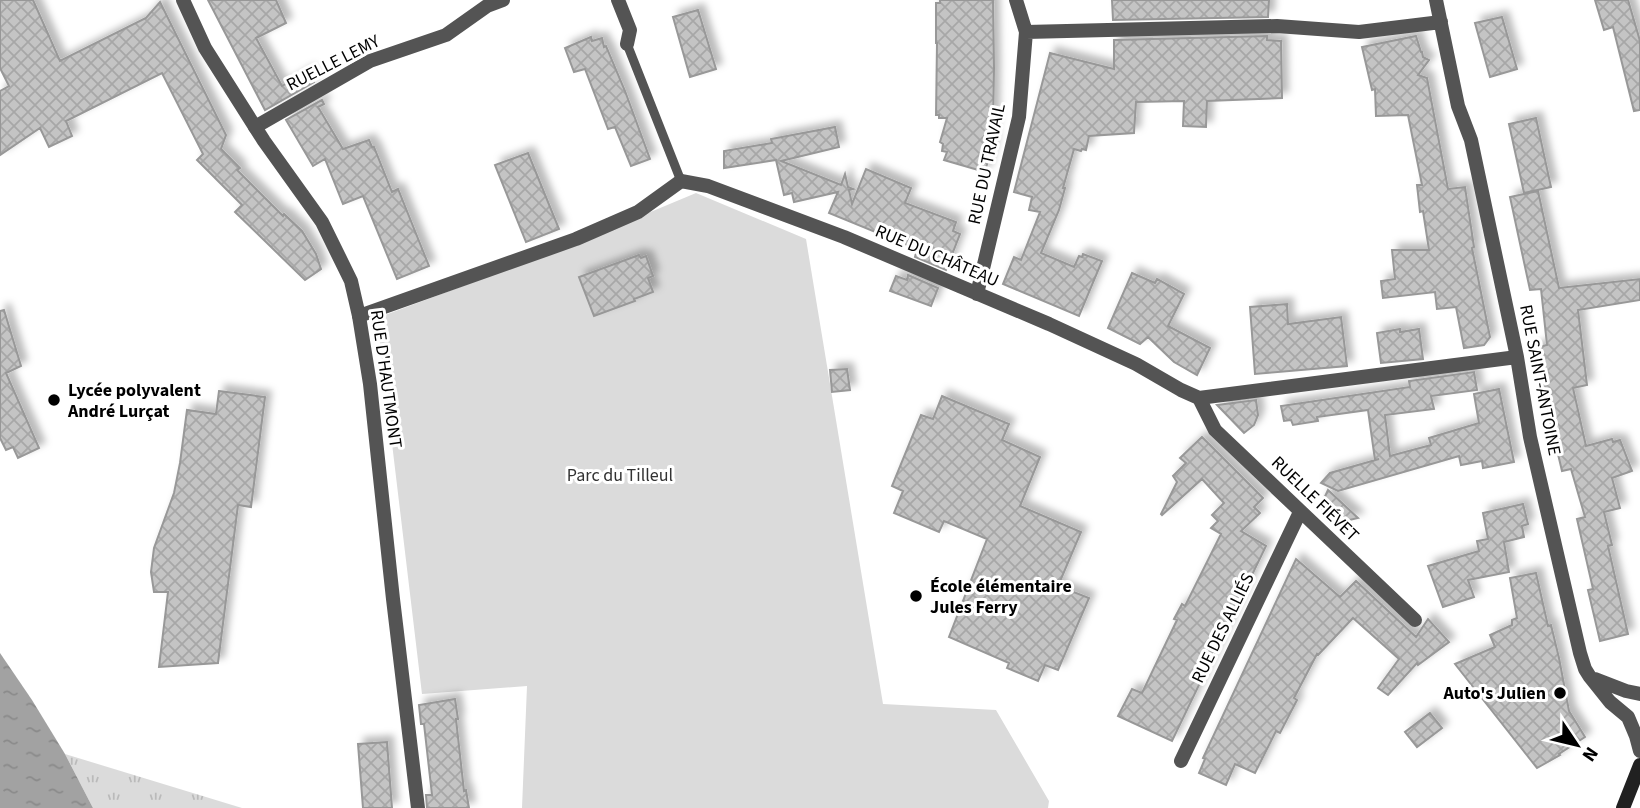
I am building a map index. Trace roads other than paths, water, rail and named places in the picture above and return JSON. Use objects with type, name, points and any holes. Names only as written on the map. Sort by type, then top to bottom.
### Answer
[{"type":"main road","points":[[1623,808],[1640,765]]},
{"type":"street","name":"RUELLE LEMY","points":[[255,127],[370,61],[446,35],[487,6],[503,0]]},
{"type":"street","points":[[618,0],[630,30],[627,44]]},
{"type":"street","name":"RUE DU TRAVAIL","points":[[977,294],[1019,117],[1026,32],[1016,0]]},
{"type":"street","name":"RUE SAINT-ANTOINE","points":[[1436,0],[1458,106],[1471,139],[1517,357],[1530,437],[1580,653],[1590,677],[1609,702],[1628,717],[1640,751]]},
{"type":"street","name":"RUE D'HAUTMONT","points":[[187,1],[205,48],[255,127],[322,222],[351,281],[370,384],[418,808]]},
{"type":"street","points":[[1026,32],[1277,26],[1359,32],[1440,23]]},
{"type":"street","points":[[359,316],[576,239],[638,212],[681,181]]},
{"type":"street","name":"RUE DU CHÂTEAU","points":[[681,181],[708,186],[844,237],[1049,324],[1136,364],[1199,398]]},
{"type":"street","points":[[1199,398],[1517,357]]},
{"type":"street","name":"RUELLE FIÉVET","points":[[1199,398],[1215,430],[1415,620]]},
{"type":"street","name":"RUE DES ALLIÉS","points":[[1181,761],[1300,512]]},
{"type":"street","points":[[1590,677],[1640,694]]},
{"type":"lane","points":[[627,44],[681,181]]},
{"type":"water","points":[[0,653],[65,754],[93,808],[0,808]]},
{"type":"place","name":"Lycée polyvalent André Lurçat","points":[[54,400]]},
{"type":"place","name":"École élémentaire Jules Ferry","points":[[916,596]]},
{"type":"place","name":"Auto's Julien","points":[[1560,693]]},
{"type":"park label","name":"Parc du Tilleul","points":[[620,475]]}]
